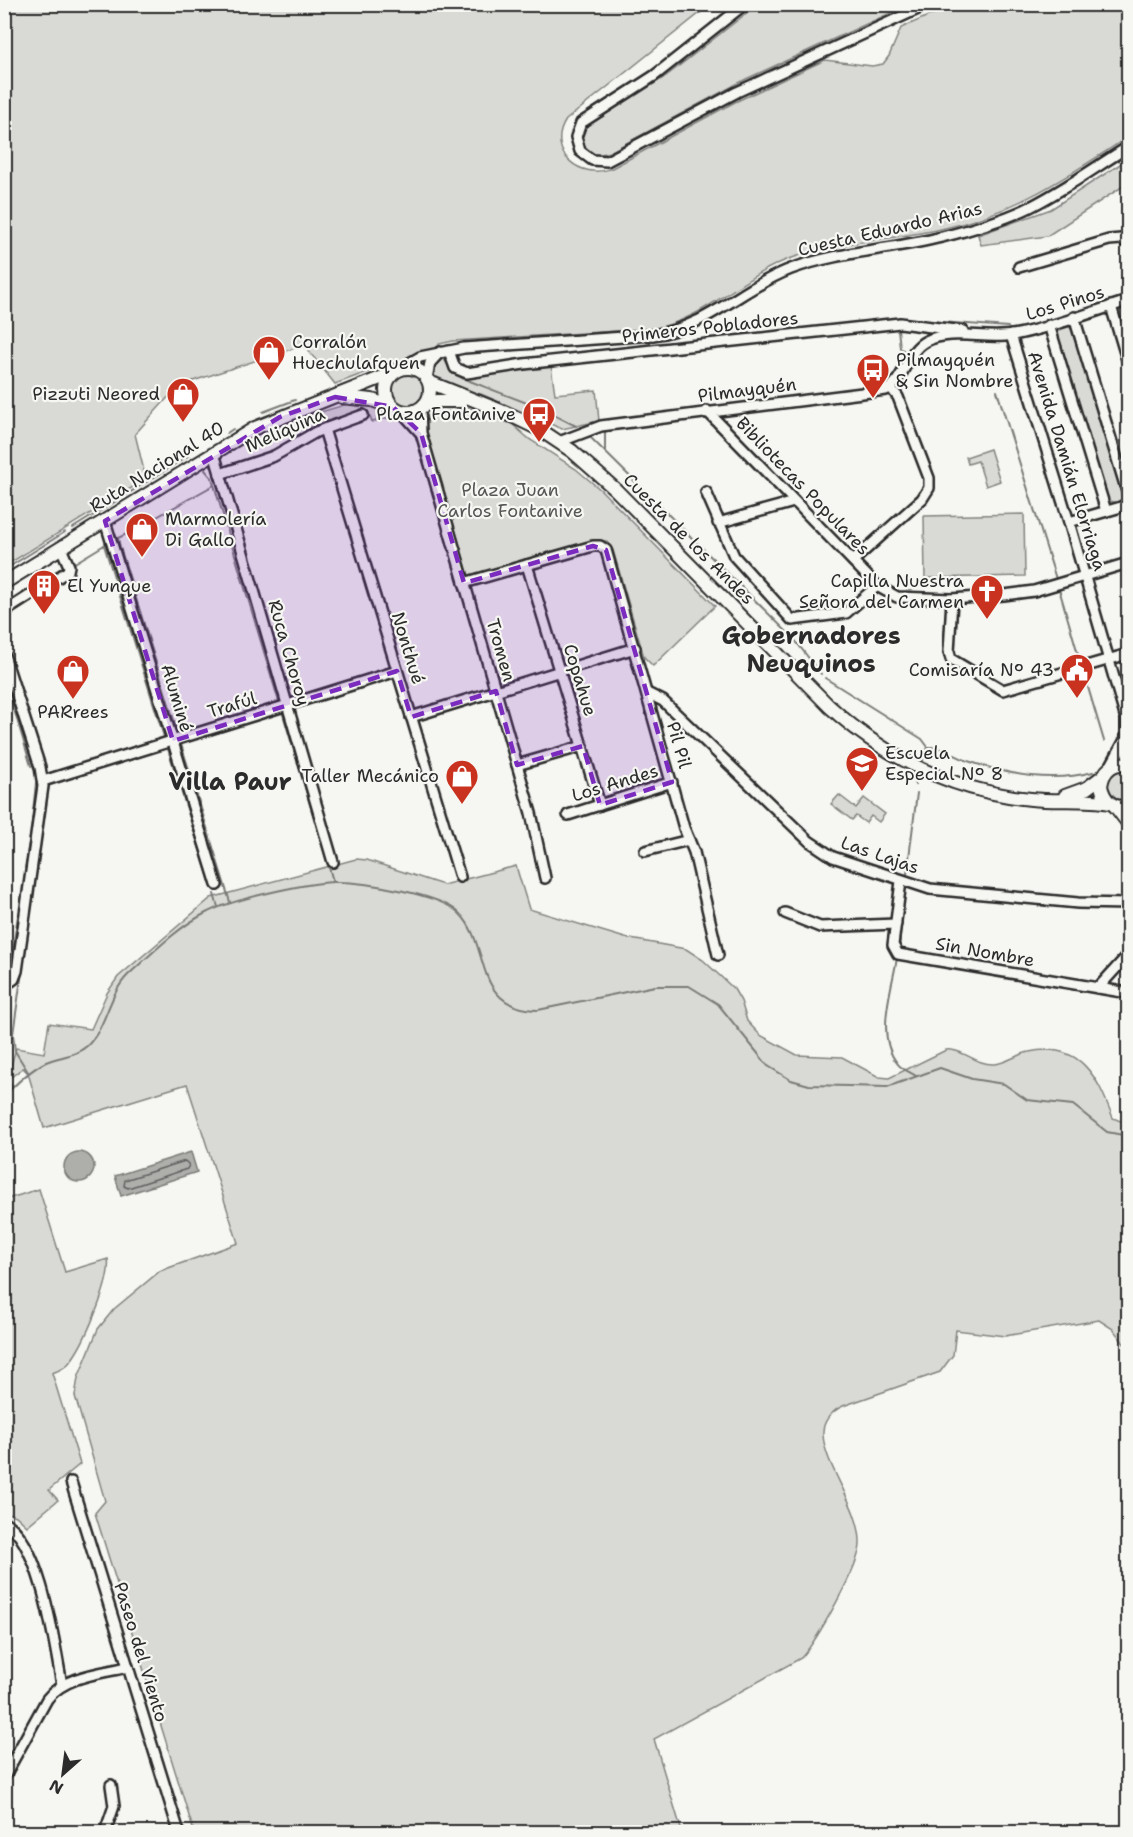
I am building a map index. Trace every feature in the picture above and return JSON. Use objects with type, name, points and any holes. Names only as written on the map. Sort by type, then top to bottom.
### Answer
[{"type":"main road","points":[[416,369],[428,380],[429,397],[422,406],[412,412],[398,409],[385,390],[395,371],[416,369]]},
{"type":"main road","name":"Ruta Nacional 40","points":[[4,583],[214,453],[271,421],[395,371]]},
{"type":"main road","name":"Cuesta de los Andes","points":[[428,380],[518,418],[559,442],[603,477],[804,681],[864,736],[909,764],[951,782],[1000,795],[1128,807]]},
{"type":"main road","name":"Ruta Nacional 40","points":[[335,397],[365,399],[398,409]]},
{"type":"main road","name":"Cuesta de los Andes","points":[[422,406],[445,400],[481,404]]},
{"type":"main road","name":"Cuesta de los Andes","points":[[1052,800],[1080,791],[1118,764],[1128,764]]},
{"type":"main road","points":[[1106,772],[1102,790],[1128,823]]},
{"type":"street","points":[[745,4],[646,82],[584,120],[576,136],[578,146],[584,155],[597,161],[612,158],[737,92],[929,4]]},
{"type":"street","name":"Cuesta Eduardo Arias","points":[[395,371],[416,359],[445,352],[653,335],[676,330],[767,279],[813,261],[936,238],[1015,214],[1046,198],[1128,147]]},
{"type":"street","points":[[1019,267],[1109,240],[1121,239],[1128,243]]},
{"type":"street","name":"Los Pinos","points":[[1011,335],[1128,301]]},
{"type":"street","points":[[1112,306],[1128,363]]},
{"type":"street","points":[[1074,317],[1128,495]]},
{"type":"street","points":[[853,561],[922,499],[930,485],[898,397],[891,388],[920,345],[924,331],[917,324]]},
{"type":"street","name":"Primeros Pobladores","points":[[445,352],[455,368],[465,373],[876,325],[917,324],[989,336]]},
{"type":"street","points":[[1049,325],[1106,511]]},
{"type":"street","points":[[920,345],[944,336],[1011,335]]},
{"type":"street","name":"Avenida Damián Elorriaga","points":[[1011,335],[1070,522],[1126,719],[1128,758]]},
{"type":"street","points":[[428,380],[430,363],[445,352]]},
{"type":"street","name":"Pilmayquén","points":[[559,442],[597,427],[707,411],[883,391],[891,388]]},
{"type":"street","name":"Tromen","points":[[422,406],[421,433],[535,828],[545,878]]},
{"type":"street","name":"Tromen","points":[[398,409],[421,433]]},
{"type":"street","name":"Bibliotecas Populares","points":[[707,411],[877,586],[893,596],[952,599],[1034,591],[1128,563]]},
{"type":"street","name":"Meliquina","points":[[220,474],[279,454],[324,429],[363,415]]},
{"type":"street","name":"Nonthué","points":[[324,429],[460,878]]},
{"type":"street","name":"Ruca Choroy","points":[[214,453],[333,862]]},
{"type":"street","points":[[706,492],[718,523],[738,562],[792,620],[846,613],[877,586]]},
{"type":"street","points":[[718,523],[794,502]]},
{"type":"street","points":[[1070,522],[1128,505]]},
{"type":"street","name":"Aluminé","points":[[105,521],[217,885]]},
{"type":"street","name":"Pil Pil","points":[[527,565],[596,546],[603,546],[608,552],[689,840],[718,955]]},
{"type":"street","points":[[4,612],[68,571],[69,566],[61,548]]},
{"type":"street","points":[[464,583],[527,565]]},
{"type":"street","name":"Copahue","points":[[527,565],[600,805]]},
{"type":"street","points":[[952,599],[949,656],[956,664],[999,689],[1011,689],[1128,654]]},
{"type":"street","points":[[411,717],[634,648]]},
{"type":"street","points":[[4,656],[43,781],[17,971],[14,979],[4,986]]},
{"type":"street","name":"Trafúl","points":[[43,781],[397,671]]},
{"type":"street","name":"Las Lajas","points":[[647,693],[663,701],[818,849],[839,860],[936,890],[1078,903],[1128,904]]},
{"type":"street","points":[[1106,772],[1127,735]]},
{"type":"street","points":[[517,765],[583,746]]},
{"type":"street","name":"Los Andes","points":[[568,815],[672,783]]},
{"type":"street","points":[[645,851],[689,840]]},
{"type":"street","name":"Sin Nombre","points":[[901,881],[893,947],[900,955],[1128,993]]},
{"type":"street","points":[[785,913],[820,927],[896,924]]},
{"type":"street","points":[[1098,988],[1128,955]]},
{"type":"street","name":"Paseo del Viento","points":[[70,1482],[179,1833]]},
{"type":"street","points":[[4,1522],[20,1532],[43,1590],[62,1685]]},
{"type":"street","points":[[4,1777],[47,1699],[62,1685],[128,1667]]},
{"type":"street","points":[[105,1833],[114,1806],[111,1785]]},
{"type":"highlighted area","points":[[335,397],[393,407],[421,433],[464,583],[593,546],[606,550],[672,782],[600,805],[583,746],[517,765],[496,691],[411,717],[397,671],[173,741],[105,521],[280,417]]},
{"type":"green space","points":[[5,5],[710,5],[566,120],[561,132],[560,143],[563,153],[578,167],[600,171],[612,168],[735,102],[825,60],[872,66],[883,64],[901,28],[953,5],[1128,5],[1128,137],[1039,192],[993,213],[941,229],[845,245],[789,259],[754,276],[688,317],[651,329],[453,341],[439,344],[440,352],[386,365],[335,384],[304,345],[193,381],[171,394],[135,434],[146,479],[5,566]]},
{"type":"green space","points":[[757,5],[908,5],[746,79],[610,152],[597,155],[585,149],[581,136],[588,124],[665,77]]},
{"type":"green space","points":[[1128,159],[1128,183],[1047,236],[981,245],[978,235],[1051,209]]},
{"type":"green space","points":[[1068,325],[1073,331],[1123,492],[1122,498],[1116,503],[1107,500],[1056,335],[1057,329]]},
{"type":"green space","points":[[441,358],[453,374],[462,378],[551,366],[555,394],[596,390],[599,421],[562,429],[481,394],[455,389],[434,376],[434,367]]},
{"type":"green space","points":[[407,373],[419,378],[424,390],[419,402],[407,407],[395,402],[390,390],[395,378]]},
{"type":"green space","points":[[351,403],[375,406],[400,415],[372,422],[368,411],[363,408],[350,416],[307,433],[300,422],[304,417]]},
{"type":"green space","name":"Plaza Juan Carlos Fontanive","points":[[441,406],[463,406],[512,424],[529,439],[576,469],[602,491],[715,606],[653,666],[644,657],[613,550],[606,541],[598,540],[469,576],[425,429],[428,416]]},
{"type":"green space","points":[[990,449],[1000,481],[986,486],[978,461],[968,464],[966,457]]},
{"type":"green space","points":[[1024,514],[1025,576],[925,578],[924,516]]},
{"type":"green space","points":[[1121,769],[1128,770],[1128,802],[1114,799],[1107,789],[1109,778]]},
{"type":"green space","points":[[839,795],[856,808],[864,798],[885,814],[879,822],[871,816],[866,823],[856,816],[852,820],[831,804]]},
{"type":"green space","points":[[356,859],[367,860],[443,885],[516,866],[529,909],[625,938],[686,949],[703,960],[734,989],[741,1001],[747,1021],[760,1035],[797,1055],[842,1057],[879,1077],[889,1078],[946,1050],[958,1051],[987,1064],[1003,1062],[1029,1052],[1047,1050],[1062,1052],[1085,1066],[1101,1089],[1113,1118],[1128,1124],[1128,1349],[1113,1329],[1099,1320],[1005,1336],[956,1330],[953,1355],[940,1372],[843,1406],[832,1414],[826,1421],[823,1435],[825,1448],[859,1530],[860,1544],[853,1568],[817,1636],[801,1658],[654,1739],[682,1832],[194,1832],[95,1513],[105,1501],[75,1396],[78,1378],[98,1329],[114,1309],[160,1271],[238,1243],[187,1084],[44,1128],[28,1073],[23,1068],[7,1080],[16,1048],[44,1053],[49,1023],[91,1029],[107,993],[118,977],[211,898]]},
{"type":"green space","points":[[39,1189],[65,1272],[108,1259],[108,1269],[101,1297],[81,1344],[68,1364],[52,1373],[80,1464],[49,1490],[58,1500],[27,1526],[16,1516],[5,1512],[4,1200]]},
{"type":"water","points":[[79,1152],[90,1156],[94,1167],[90,1178],[79,1182],[68,1178],[64,1167],[68,1156]]},
{"type":"water","points":[[191,1152],[197,1172],[121,1196],[115,1176]]},
{"type":"waterway","points":[[901,319],[1008,327]]},
{"type":"waterway","points":[[898,329],[900,348],[909,354]]},
{"type":"waterway","points":[[462,378],[545,410],[576,426]]},
{"type":"waterway","points":[[997,391],[1056,579]]},
{"type":"waterway","points":[[263,412],[295,400]]},
{"type":"waterway","points":[[605,428],[605,452]]},
{"type":"waterway","points":[[227,433],[233,429]]},
{"type":"waterway","points":[[590,437],[794,639],[821,674]]},
{"type":"waterway","points":[[73,528],[188,456]]},
{"type":"waterway","points":[[205,470],[212,478],[279,702]]},
{"type":"waterway","points":[[137,528],[214,485]]},
{"type":"waterway","points":[[4,570],[65,532]]},
{"type":"waterway","points":[[131,532],[118,538],[120,547],[178,733]]},
{"type":"waterway","points":[[73,564],[106,544]]},
{"type":"waterway","points":[[104,545],[164,737]]},
{"type":"waterway","points":[[1059,589],[1081,664]]},
{"type":"waterway","points":[[4,636],[47,775]]},
{"type":"waterway","points":[[1083,671],[1087,682]]},
{"type":"waterway","points":[[4,676],[31,766]]},
{"type":"waterway","points":[[825,678],[922,739],[928,747],[938,748],[968,761],[1014,774],[1061,777],[1093,772]]},
{"type":"waterway","points":[[1087,684],[1104,741]]},
{"type":"waterway","points":[[282,711],[333,881]]},
{"type":"waterway","points":[[181,744],[230,902]]},
{"type":"waterway","points":[[922,763],[928,747]]},
{"type":"waterway","points":[[168,749],[211,885]]},
{"type":"waterway","points":[[915,779],[915,785]]},
{"type":"waterway","points":[[32,821],[36,783]]},
{"type":"waterway","points":[[28,1072],[15,1051],[13,1034],[49,784]]},
{"type":"waterway","points":[[907,874],[917,793]]},
{"type":"waterway","points":[[27,853],[31,832]]},
{"type":"waterway","points":[[25,868],[26,862]]},
{"type":"waterway","points":[[4,1096],[40,1065],[84,1049],[99,1029],[121,983],[165,941],[196,919],[218,908],[268,893],[320,883],[345,882],[380,886],[418,895],[449,906],[459,913],[469,926],[476,941],[492,987],[502,999],[517,1007],[538,1010],[655,986],[689,986],[718,1004],[768,1066],[791,1080],[809,1085],[887,1087],[940,1068],[972,1079],[1004,1084],[1027,1100],[1073,1105],[1107,1132],[1128,1136]]},
{"type":"waterway","points":[[899,948],[905,888]]},
{"type":"waterway","points":[[214,894],[218,907]]},
{"type":"waterway","points":[[9,970],[18,916]]},
{"type":"waterway","points":[[897,958],[887,1012],[887,1039],[890,1052],[897,1063],[916,1076]]},
{"type":"waterway","points":[[4,1063],[12,1088]]},
{"type":"place","name":"Corralón Huechulafquen","points":[[269,381]]},
{"type":"place","name":"Pilmayquén & Sin Nombre","points":[[873,399]]},
{"type":"place","name":"Pizzuti Neored","points":[[183,423]]},
{"type":"place","name":"Plaza Fontanive","points":[[539,443]]},
{"type":"place","name":"Marmolería Di Gallo","points":[[142,558]]},
{"type":"place","name":"El Yunque","points":[[44,615]]},
{"type":"place","name":"Capilla Nuestra Señora del Carmen","points":[[987,620]]},
{"type":"place","name":"Comisaría N° 43","points":[[1077,699]]},
{"type":"place","name":"PARrees","points":[[73,700]]},
{"type":"place","name":"Escuela Especial N° 8","points":[[862,792]]},
{"type":"place","name":"Taller Mecánico","points":[[462,805]]},
{"type":"district","name":"Gobernadores Neuquinos","points":[[811,650]]},
{"type":"district","name":"Villa Paur","points":[[230,782]]}]
